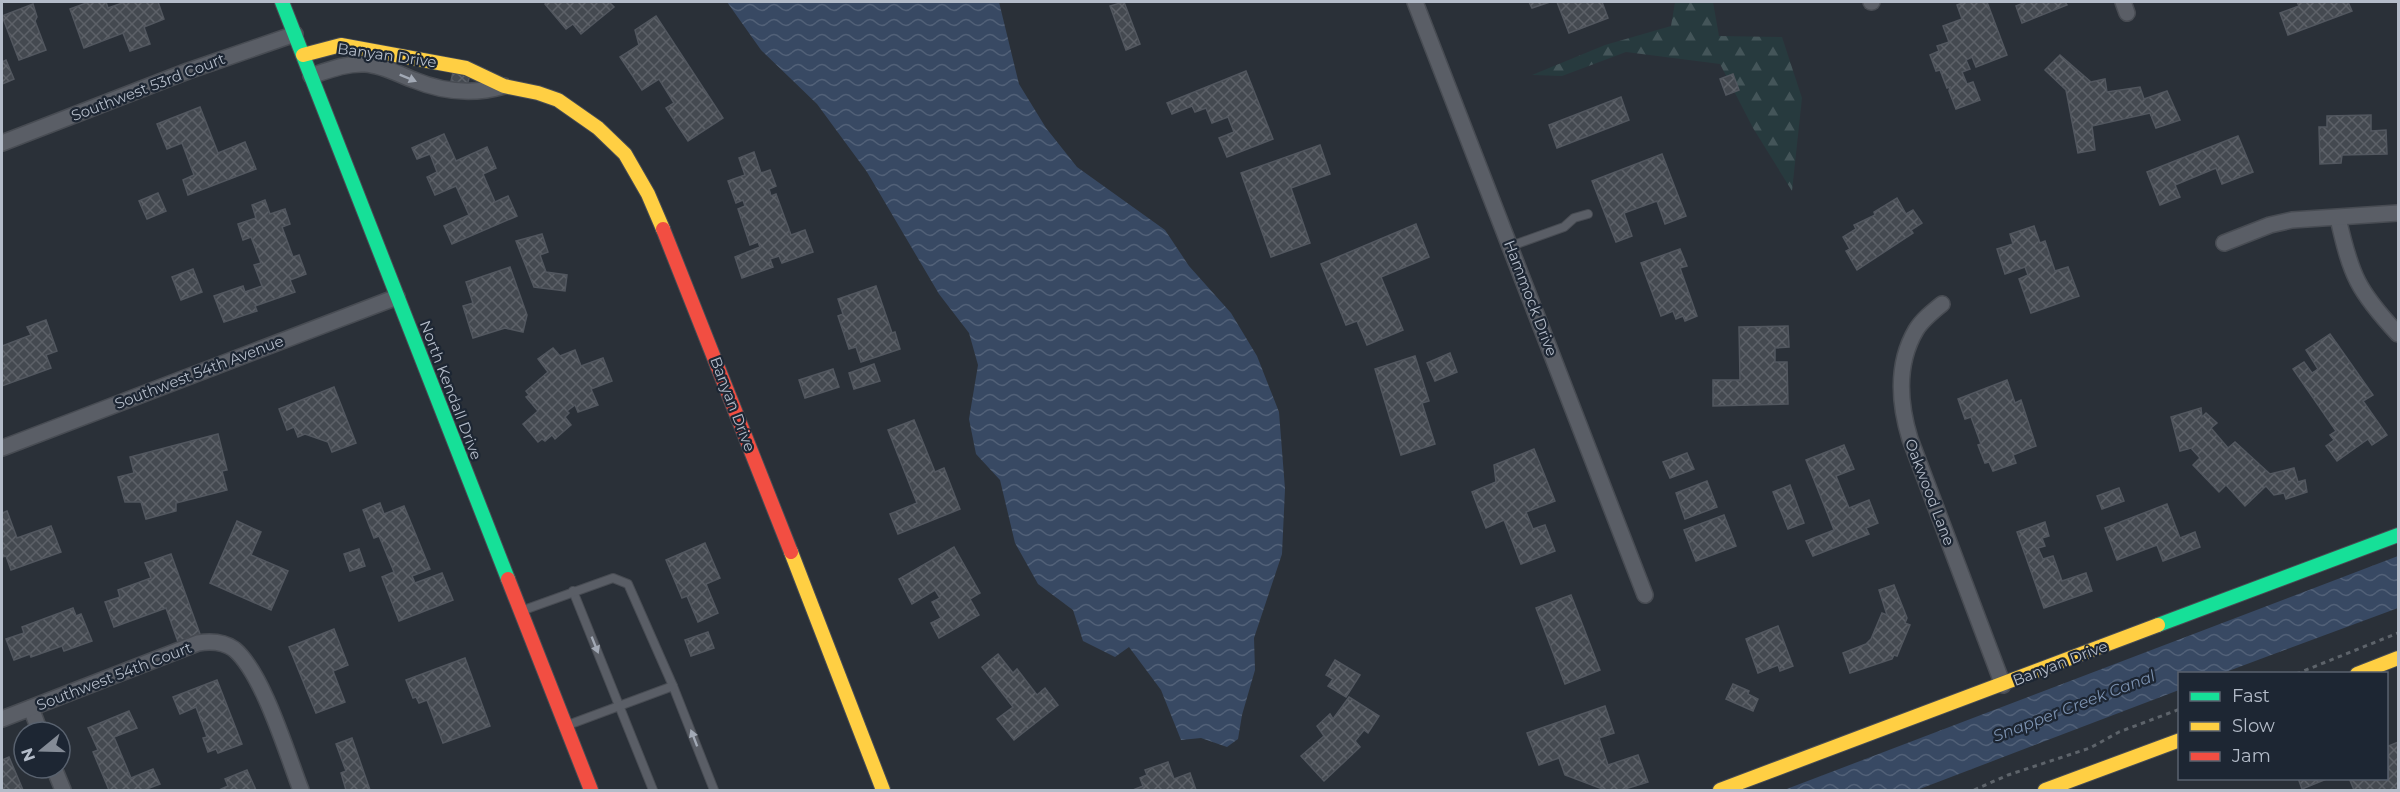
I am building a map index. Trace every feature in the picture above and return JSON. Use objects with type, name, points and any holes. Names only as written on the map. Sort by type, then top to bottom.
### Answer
[{"type":"street","name":"North Kendall Drive","points":[[282,2],[591,790]]},
{"type":"street","name":"Hammock Drive","points":[[1415,2],[1645,595]]},
{"type":"street","name":"Southwest 53rd Court","points":[[2,143],[188,71],[295,34]]},
{"type":"street","name":"Banyan Drive","points":[[303,55],[335,45],[466,68],[504,86],[547,96],[569,106],[625,154],[641,180],[690,294],[883,790]]},
{"type":"street","name":"Banyan Drive","points":[[311,76],[343,66],[364,64],[391,71],[423,84],[462,92],[486,91],[504,86]]},
{"type":"street","points":[[2224,243],[2281,222],[2398,213]]},
{"type":"street","points":[[2338,218],[2349,263],[2358,284],[2377,312],[2398,334]]},
{"type":"street","name":"Southwest 54th Avenue","points":[[2,448],[397,297]]},
{"type":"street","name":"Oakwood Lane","points":[[1942,304],[1924,320],[1913,338],[1902,375],[1901,406],[1910,438],[2003,685]]},
{"type":"street","name":"Banyan Drive","points":[[1720,790],[2398,535]]},
{"type":"street","name":"Southwest 54th Court","points":[[2,719],[198,643],[228,645],[248,666],[256,680],[301,790]]},
{"type":"street","points":[[2362,672],[2398,658]]},
{"type":"street","points":[[31,708],[36,720]]},
{"type":"street","points":[[2045,790],[2178,741]]},
{"type":"lane","points":[[1511,246],[1564,227],[1574,218],[1588,214]]},
{"type":"lane","points":[[520,611],[613,578],[628,584],[673,686],[714,790]]},
{"type":"lane","points":[[573,591],[653,790]]},
{"type":"lane","points":[[565,726],[673,686]]},
{"type":"path","points":[[2301,672],[2398,633]]},
{"type":"path","points":[[1974,790],[2008,775],[2090,748],[2119,732],[2178,710]]},
{"type":"green space","points":[[1675,2],[1713,2],[1719,36],[1782,37],[1802,98],[1792,191],[1753,128],[1720,64],[1626,52],[1562,76],[1532,75],[1605,45],[1671,26]]},
{"type":"water","points":[[727,2],[999,2],[1019,84],[1046,128],[1077,167],[1165,230],[1189,266],[1231,313],[1257,356],[1279,412],[1285,489],[1282,554],[1254,638],[1255,670],[1242,715],[1238,739],[1227,747],[1201,738],[1181,740],[1161,690],[1129,647],[1115,657],[1083,641],[1073,610],[1038,584],[1015,543],[1000,480],[976,454],[969,419],[978,365],[969,333],[939,294],[867,172],[817,104],[761,50]]},
{"type":"water","name":"Snapper Creek Canal","points":[[2398,556],[2398,608],[2226,672],[2178,672],[2178,690],[1917,790],[1784,790]]},
{"type":"building","points":[[89,2],[106,2],[108,8],[125,2],[158,2],[164,19],[144,27],[150,44],[130,51],[123,33],[84,48],[70,9]]},
{"type":"building","points":[[547,2],[609,2],[614,7],[581,34],[573,24],[566,29],[545,4]]},
{"type":"building","points":[[1124,2],[1140,44],[1126,50],[1110,6]]},
{"type":"building","points":[[1529,2],[1550,2],[1532,8]]},
{"type":"building","points":[[1557,2],[1602,2],[1608,18],[1569,33]]},
{"type":"building","points":[[1965,2],[1987,2],[2007,55],[1976,67],[1972,57],[1966,60],[1970,69],[1962,72],[1967,84],[1973,82],[1980,100],[1956,109],[1949,91],[1950,87],[1947,88],[1940,70],[1936,71],[1930,55],[1939,51],[1937,46],[1949,42],[1943,26],[1962,19],[1957,5]]},
{"type":"building","points":[[2026,2],[2065,2],[2067,5],[2022,23],[2016,6]]},
{"type":"building","points":[[2297,2],[2348,2],[2352,11],[2288,35],[2280,13],[2299,6]]},
{"type":"building","points":[[33,4],[37,17],[35,21],[46,50],[19,60],[2,16]]},
{"type":"building","points":[[656,16],[723,118],[688,141],[666,108],[674,103],[659,79],[642,90],[620,57],[639,45],[635,30]]},
{"type":"building","points":[[2060,55],[2091,82],[2105,79],[2107,92],[2140,87],[2144,99],[2167,91],[2180,120],[2156,128],[2150,113],[2092,126],[2095,150],[2078,153],[2066,90],[2045,70]]},
{"type":"building","points":[[6,60],[14,79],[2,84],[2,62]]},
{"type":"building","points":[[1246,71],[1273,139],[1227,157],[1219,138],[1234,132],[1228,117],[1212,123],[1206,108],[1195,112],[1192,106],[1172,114],[1167,103]]},
{"type":"building","points":[[453,72],[470,75],[467,85],[451,81]]},
{"type":"building","points":[[1733,74],[1739,90],[1726,95],[1720,79]]},
{"type":"building","points":[[1621,97],[1629,120],[1557,148],[1549,125]]},
{"type":"building","points":[[200,107],[218,153],[245,142],[256,169],[188,195],[183,180],[194,175],[182,143],[167,149],[157,124]]},
{"type":"building","points":[[2371,115],[2371,131],[2386,130],[2387,154],[2342,155],[2341,163],[2320,164],[2319,127],[2327,127],[2327,116]]},
{"type":"building","points":[[444,134],[456,161],[487,147],[496,168],[483,174],[495,202],[508,196],[517,216],[452,244],[444,226],[469,215],[456,186],[435,195],[427,177],[437,172],[430,154],[417,159],[412,148]]},
{"type":"building","points":[[2238,136],[2253,172],[2222,184],[2216,168],[2175,185],[2180,197],[2160,205],[2147,172]]},
{"type":"building","points":[[1320,145],[1330,174],[1291,188],[1310,243],[1271,257],[1241,173]]},
{"type":"building","points":[[754,152],[761,173],[770,170],[776,186],[769,189],[771,196],[776,194],[791,235],[805,230],[813,252],[782,263],[779,256],[770,259],[773,267],[742,278],[735,257],[760,247],[758,242],[750,245],[738,209],[745,206],[743,200],[736,203],[728,181],[745,175],[739,158]]},
{"type":"building","points":[[1662,154],[1686,216],[1665,224],[1657,201],[1624,213],[1632,236],[1616,242],[1592,181]]},
{"type":"building","points":[[158,193],[166,211],[147,219],[139,201]]},
{"type":"building","points":[[1897,198],[1906,214],[1913,210],[1922,223],[1911,230],[1913,233],[1857,270],[1846,251],[1850,249],[1843,237],[1856,229],[1854,225],[1875,215],[1874,212]]},
{"type":"building","points":[[265,200],[270,214],[285,209],[290,224],[282,227],[293,257],[299,255],[306,274],[290,280],[295,292],[255,306],[257,311],[224,322],[214,296],[243,286],[245,292],[262,286],[254,265],[261,263],[251,237],[243,240],[238,224],[256,218],[252,205]]},
{"type":"building","points":[[1416,224],[1429,257],[1381,277],[1403,330],[1367,345],[1357,321],[1346,325],[1321,264]]},
{"type":"building","points":[[2034,226],[2040,243],[2045,241],[2055,271],[2068,267],[2079,296],[2031,313],[2019,279],[2028,275],[2025,267],[2005,274],[1997,249],[2013,244],[2010,234]]},
{"type":"building","points":[[542,234],[548,252],[540,255],[546,272],[567,275],[565,291],[534,287],[516,241]]},
{"type":"building","points":[[1680,249],[1687,266],[1680,268],[1697,316],[1685,321],[1683,316],[1676,319],[1673,311],[1661,316],[1641,263]]},
{"type":"building","points":[[510,267],[527,315],[523,332],[505,328],[473,338],[463,306],[473,303],[466,282]]},
{"type":"building","points":[[193,269],[202,292],[181,300],[172,277]]},
{"type":"building","points":[[876,286],[900,349],[861,362],[856,347],[849,349],[838,316],[843,314],[838,299]]},
{"type":"building","points":[[46,320],[57,351],[46,355],[51,368],[2,386],[2,346],[31,335],[27,327]]},
{"type":"building","points":[[1788,326],[1789,347],[1775,348],[1775,362],[1787,362],[1788,404],[1713,406],[1713,380],[1740,380],[1739,327]]},
{"type":"building","points":[[2330,334],[2373,395],[2363,401],[2387,435],[2372,445],[2368,439],[2337,461],[2326,446],[2334,440],[2330,435],[2336,431],[2293,369],[2304,362],[2312,373],[2318,369],[2306,350]]},
{"type":"building","points":[[553,348],[560,356],[575,350],[581,366],[603,358],[612,381],[591,389],[598,405],[578,412],[575,405],[567,411],[569,413],[565,417],[571,425],[555,439],[552,435],[545,441],[542,439],[538,442],[523,424],[538,411],[526,397],[529,395],[526,391],[548,372],[538,359]]},
{"type":"building","points":[[1450,353],[1457,372],[1435,381],[1427,363]]},
{"type":"building","points":[[1415,356],[1429,401],[1422,403],[1435,444],[1401,455],[1375,369]]},
{"type":"building","points":[[874,364],[880,381],[854,389],[849,373]]},
{"type":"building","points":[[833,369],[839,387],[805,398],[799,380]]},
{"type":"building","points":[[2007,380],[2015,403],[2021,400],[2036,446],[2013,455],[2016,463],[1993,471],[1989,462],[1985,463],[1971,417],[1965,419],[1958,399]]},
{"type":"building","points":[[334,387],[356,443],[332,452],[328,442],[305,434],[298,437],[294,427],[287,430],[279,409]]},
{"type":"building","points":[[2201,408],[2202,417],[2206,413],[2217,423],[2211,428],[2228,448],[2235,442],[2270,474],[2294,468],[2298,482],[2305,480],[2307,492],[2286,499],[2284,493],[2274,495],[2266,486],[2245,506],[2226,485],[2219,492],[2193,465],[2200,458],[2191,448],[2180,451],[2171,417]]},
{"type":"building","points":[[914,420],[935,472],[944,468],[960,509],[898,534],[890,514],[917,503],[888,430]]},
{"type":"building","points":[[218,434],[227,470],[222,471],[227,490],[176,503],[176,511],[146,519],[141,502],[125,502],[118,477],[134,473],[130,457]]},
{"type":"building","points":[[1844,445],[1854,469],[1836,476],[1849,508],[1869,500],[1878,523],[1866,528],[1869,534],[1813,556],[1806,541],[1834,530],[1806,460]]},
{"type":"building","points":[[1534,449],[1555,501],[1526,512],[1533,529],[1545,525],[1555,551],[1521,564],[1504,520],[1486,528],[1472,492],[1496,482],[1494,465]]},
{"type":"building","points":[[1687,453],[1694,469],[1670,478],[1663,462]]},
{"type":"building","points":[[1707,481],[1717,507],[1685,519],[1676,493]]},
{"type":"building","points":[[1790,485],[1804,523],[1788,529],[1773,492]]},
{"type":"building","points":[[2119,488],[2124,501],[2102,509],[2097,496]]},
{"type":"building","points":[[380,503],[384,514],[404,506],[430,569],[412,576],[415,583],[442,573],[453,600],[399,621],[382,577],[394,572],[379,536],[374,538],[363,510]]},
{"type":"building","points":[[2167,504],[2180,538],[2195,532],[2200,547],[2163,561],[2157,545],[2117,560],[2105,528]]},
{"type":"building","points":[[7,511],[17,538],[51,526],[61,552],[11,570],[6,556],[2,557],[2,513]]},
{"type":"building","points":[[1724,515],[1736,546],[1696,561],[1684,530]]},
{"type":"building","points":[[237,521],[261,532],[251,555],[288,571],[271,610],[210,583]]},
{"type":"building","points":[[2045,522],[2049,536],[2042,538],[2045,546],[2038,548],[2043,559],[2053,556],[2062,581],[2086,573],[2092,591],[2044,608],[2017,532]]},
{"type":"building","points":[[705,543],[720,578],[706,584],[718,613],[698,622],[687,596],[682,598],[666,560]]},
{"type":"building","points":[[954,547],[980,593],[970,599],[979,615],[939,638],[931,623],[941,618],[932,602],[940,598],[935,590],[912,604],[899,579]]},
{"type":"building","points":[[359,549],[365,566],[350,571],[344,554]]},
{"type":"building","points":[[171,554],[200,634],[178,642],[166,608],[114,627],[105,602],[120,597],[118,590],[151,578],[145,563]]},
{"type":"building","points":[[1894,585],[1907,618],[1905,623],[1910,625],[1897,656],[1894,655],[1892,659],[1850,673],[1843,653],[1866,644],[1871,639],[1882,613],[1887,615],[1879,590]]},
{"type":"building","points":[[1571,595],[1600,670],[1565,684],[1536,608]]},
{"type":"building","points":[[73,608],[76,616],[81,614],[92,641],[64,651],[62,646],[31,657],[30,654],[14,660],[6,639],[24,633],[22,627]]},
{"type":"building","points":[[1778,626],[1793,666],[1780,671],[1778,665],[1758,673],[1746,639]]},
{"type":"building","points":[[334,629],[348,665],[333,671],[345,702],[316,713],[289,647]]},
{"type":"building","points":[[708,632],[714,648],[691,656],[685,640]]},
{"type":"building","points":[[998,654],[1013,673],[1017,669],[1037,695],[1045,688],[1058,705],[1014,740],[997,719],[1013,707],[982,667]]},
{"type":"building","points":[[465,658],[490,726],[443,743],[427,700],[419,703],[416,697],[413,698],[406,680]]},
{"type":"building","points":[[1335,660],[1360,675],[1346,697],[1328,686],[1333,679],[1326,675]]},
{"type":"building","points":[[217,680],[242,744],[218,753],[216,749],[208,752],[203,738],[207,737],[196,707],[180,714],[173,697]]},
{"type":"building","points":[[1733,684],[1749,691],[1748,694],[1758,699],[1753,711],[1726,699]]},
{"type":"building","points":[[1349,697],[1379,716],[1368,733],[1364,730],[1355,741],[1360,747],[1324,781],[1301,756],[1324,736],[1317,726],[1330,714],[1333,719]]},
{"type":"building","points":[[1605,706],[1614,733],[1599,738],[1608,765],[1638,755],[1648,782],[1622,790],[1605,790],[1565,775],[1559,758],[1539,765],[1527,733]]},
{"type":"building","points":[[129,711],[137,728],[114,737],[131,778],[153,769],[160,784],[144,790],[109,790],[93,752],[98,750],[88,728]]},
{"type":"building","points":[[352,738],[370,790],[346,790],[341,773],[346,771],[336,744]]},
{"type":"building","points":[[2398,742],[2398,790],[2354,790],[2350,780],[2388,780],[2388,746]]},
{"type":"building","points":[[9,757],[12,764],[12,780],[19,780],[23,790],[2,790],[2,760]]},
{"type":"building","points":[[1168,762],[1174,779],[1190,773],[1196,790],[1133,790],[1143,786],[1140,778],[1147,775],[1145,770]]},
{"type":"building","points":[[247,770],[256,790],[219,790],[228,786],[225,779]]},
{"type":"building","points":[[2299,780],[2324,780],[2302,789]]},
{"type":"traffic: fast","points":[[282,2],[508,579]]},
{"type":"traffic: fast","points":[[2158,625],[2398,535]]},
{"type":"traffic: slow","points":[[303,55],[341,45],[466,68],[504,86],[558,100],[598,128],[625,154],[648,194],[663,229]]},
{"type":"traffic: slow","points":[[791,552],[883,790]]},
{"type":"traffic: slow","points":[[1720,790],[2158,625]]},
{"type":"traffic: slow","points":[[2362,672],[2398,658]]},
{"type":"traffic: slow","points":[[2045,790],[2178,741]]},
{"type":"traffic: jam","points":[[663,229],[791,552]]},
{"type":"traffic: jam","points":[[508,579],[591,790]]}]
